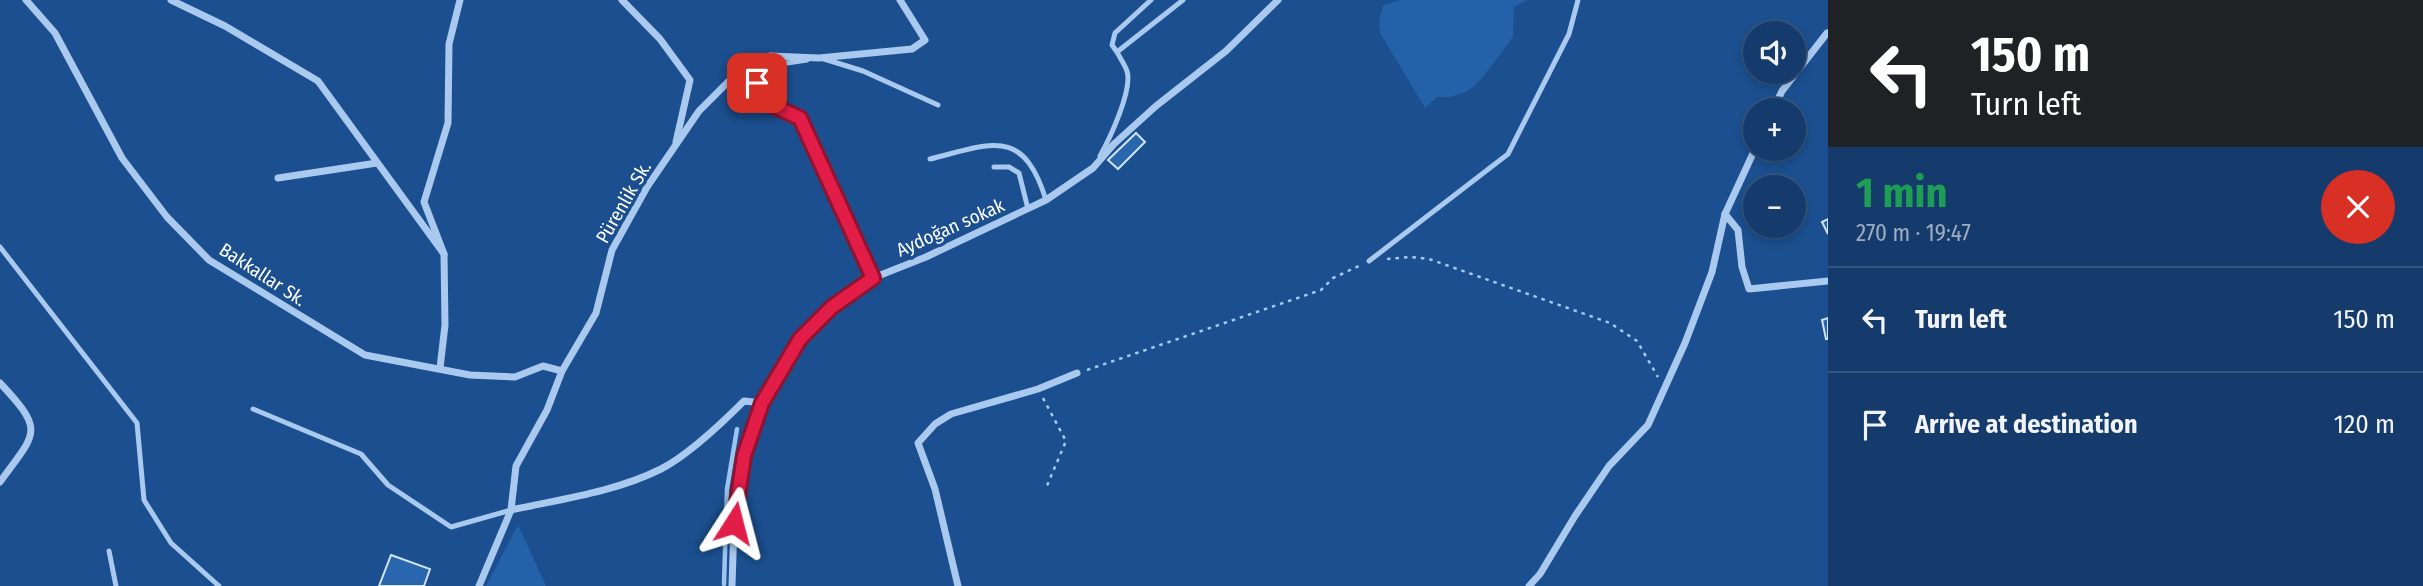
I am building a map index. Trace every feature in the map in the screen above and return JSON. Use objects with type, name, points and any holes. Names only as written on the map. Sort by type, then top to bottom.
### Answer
[{"type":"street","name":"Bakkallar Sk.","points":[[26,0],[55,33],[122,158],[167,216],[209,260],[365,355],[470,375],[515,377],[543,366],[562,372]]},
{"type":"street","points":[[171,0],[225,26],[318,81],[444,254]]},
{"type":"street","points":[[440,368],[445,325],[444,254],[424,202],[448,123],[449,44],[460,0]]},
{"type":"street","points":[[622,0],[660,39],[690,80],[675,146]]},
{"type":"street","name":"Pürenlik Sk.","points":[[478,586],[511,510],[516,466],[547,410],[562,372],[596,313],[612,250],[647,187],[699,111],[731,79],[771,56],[819,58],[912,49],[925,40],[900,0]]},
{"type":"street","name":"Aydoğan sokak","points":[[732,586],[734,523],[742,469],[762,403],[800,339],[832,307],[873,278],[926,257],[1046,200],[1093,168],[1156,106],[1226,51],[1278,0]]},
{"type":"street","points":[[1779,98],[1826,33]]},
{"type":"street","points":[[1529,586],[1540,574],[1609,466],[1648,425],[1712,272],[1725,214],[1749,161]]},
{"type":"street","points":[[278,178],[377,163]]},
{"type":"street","points":[[1725,214],[1738,230],[1742,267],[1749,289],[1828,281]]},
{"type":"street","points":[[958,586],[935,489],[918,443],[935,424],[951,414],[1038,389],[1077,373]]},
{"type":"street","points":[[0,383],[25,410],[31,426],[28,444],[0,482]]},
{"type":"street","points":[[511,510],[622,485],[663,468],[718,428],[744,401],[762,403]]},
{"type":"lane","points":[[1093,168],[1111,137],[1124,99],[1128,73],[1112,45],[1115,33],[1151,0]]},
{"type":"lane","points":[[1117,51],[1183,0]]},
{"type":"lane","points":[[1369,261],[1507,154],[1569,34],[1578,0]]},
{"type":"lane","points":[[873,278],[800,118],[760,100],[757,83],[774,65],[819,58],[863,71],[938,105]]},
{"type":"lane","points":[[930,159],[983,146],[1003,145],[1015,149],[1028,161],[1038,176],[1046,200]]},
{"type":"lane","points":[[994,167],[1009,167],[1019,173],[1028,209]]},
{"type":"lane","points":[[0,247],[137,423],[144,500],[171,543],[219,586]]},
{"type":"lane","points":[[253,409],[361,454],[388,485],[451,527],[511,510]]},
{"type":"lane","points":[[109,551],[116,586]]},
{"type":"path","points":[[1077,373],[1321,290],[1333,278],[1369,261],[1411,257],[1429,259],[1610,323],[1637,341],[1665,389]]},
{"type":"path","points":[[1038,389],[1066,441],[1046,488]]},
{"type":"shaded area","points":[[1399,0],[1528,0],[1514,7],[1513,37],[1483,77],[1466,92],[1450,97],[1437,97],[1425,108],[1380,33],[1379,19],[1383,6]]},
{"type":"shaded area","points":[[518,525],[546,586],[486,586]]},
{"type":"building","points":[[1136,133],[1145,142],[1118,169],[1108,160]]},
{"type":"building","points":[[1828,219],[1828,234],[1822,222]]},
{"type":"building","points":[[1828,318],[1828,339],[1826,339],[1822,320]]},
{"type":"building","points":[[391,555],[430,569],[424,586],[379,586]]},
{"type":"waterway","points":[[724,584],[727,489],[737,429]]},
{"type":"route","points":[[734,523],[744,456],[762,403],[800,339],[832,307],[873,278],[800,118],[760,100],[757,83]]}]
